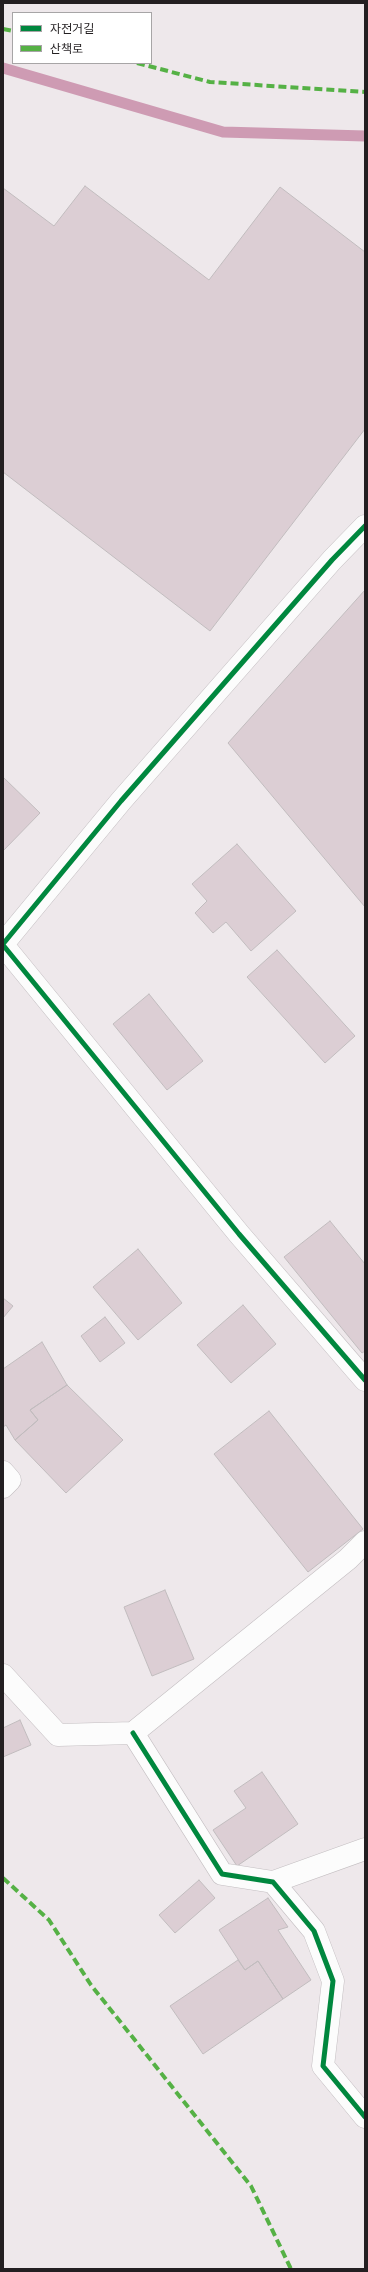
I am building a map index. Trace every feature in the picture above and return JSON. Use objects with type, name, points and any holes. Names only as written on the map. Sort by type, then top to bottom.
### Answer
[{"type":"street","points":[[365,526],[332,560],[126,795],[3,944],[234,1228],[365,1380]]},
{"type":"street","points":[[3,1472],[10,1480],[3,1487]]},
{"type":"street","points":[[3,1675],[58,1735],[132,1733],[348,1559],[365,1542]]},
{"type":"street","points":[[132,1733],[222,1874],[273,1882],[365,1849]]},
{"type":"street","points":[[273,1882],[314,1931],[333,1981],[323,2066],[365,2117]]},
{"type":"building","points":[[85,186],[209,280],[280,187],[365,252],[365,429],[210,631],[3,472],[3,188],[54,226]]},
{"type":"building","points":[[365,590],[365,907],[228,743]]},
{"type":"building","points":[[3,777],[40,813],[3,851]]},
{"type":"building","points":[[237,844],[296,911],[251,951],[226,922],[213,933],[195,913],[207,901],[192,884]]},
{"type":"building","points":[[277,950],[355,1036],[325,1063],[247,977]]},
{"type":"building","points":[[149,994],[203,1061],[167,1090],[113,1024]]},
{"type":"building","points":[[330,1221],[365,1264],[365,1351],[362,1353],[284,1257]]},
{"type":"building","points":[[138,1249],[182,1303],[138,1340],[93,1287]]},
{"type":"building","points":[[3,1298],[13,1306],[3,1318]]},
{"type":"building","points":[[243,1305],[276,1344],[231,1383],[197,1345]]},
{"type":"building","points":[[105,1317],[125,1343],[100,1362],[81,1336]]},
{"type":"building","points":[[42,1342],[67,1385],[30,1410],[38,1420],[15,1440],[6,1425],[3,1427],[3,1369]]},
{"type":"building","points":[[67,1385],[123,1440],[66,1493],[15,1440],[38,1420],[30,1410]]},
{"type":"building","points":[[269,1411],[363,1529],[308,1572],[214,1454]]},
{"type":"building","points":[[165,1590],[194,1659],[152,1676],[124,1607]]},
{"type":"building","points":[[20,1720],[31,1745],[3,1757],[3,1728]]},
{"type":"building","points":[[262,1772],[298,1824],[237,1866],[213,1830],[246,1808],[234,1791]]},
{"type":"building","points":[[199,1880],[215,1898],[175,1933],[159,1915]]},
{"type":"building","points":[[268,1898],[288,1927],[278,1930],[311,1980],[283,1999],[258,1961],[245,1970],[219,1930]]},
{"type":"building","points":[[238,1960],[245,1970],[258,1961],[283,1999],[203,2054],[170,2006]]},
{"type":"waterway","points":[[3,68],[223,132],[365,136]]},
{"type":"marked path","points":[[3,29],[12,31]]},
{"type":"marked path","points":[[141,64],[210,82],[365,92]]},
{"type":"marked path","points":[[3,1878],[49,1920],[91,1985],[251,2186],[291,2269]]},
{"type":"cycle path","points":[[3,944],[121,801],[332,560],[365,526]]},
{"type":"cycle path","points":[[3,945],[239,1234],[365,1380]]},
{"type":"cycle path","points":[[133,1733],[222,1874],[273,1882],[314,1931],[333,1981],[323,2066],[365,2117]]}]
